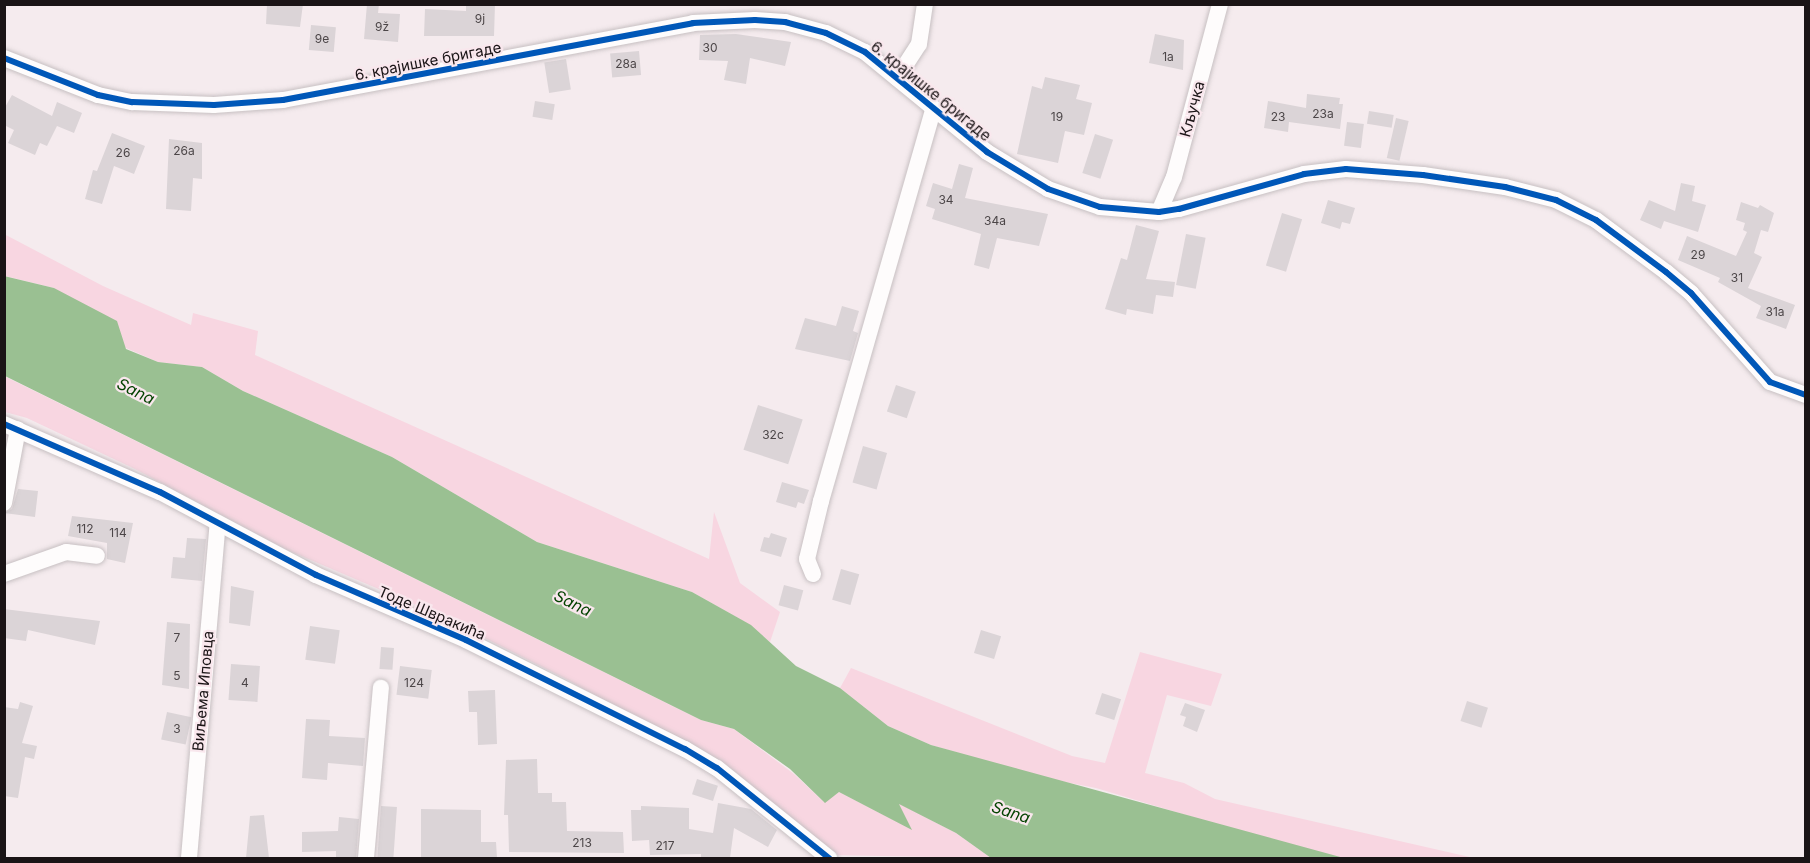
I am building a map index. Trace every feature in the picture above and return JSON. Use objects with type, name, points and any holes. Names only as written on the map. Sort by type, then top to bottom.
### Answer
[{"type":"street","points":[[897,78],[919,44],[925,4]]},
{"type":"street","name":"Кључка","points":[[1159,212],[1174,177],[1220,4]]},
{"type":"street","name":"6. крајишке бригаде","points":[[4,58],[98,96],[132,102],[214,105],[284,100],[693,23],[755,20],[826,33],[865,52],[987,152],[1048,189],[1100,207],[1159,212],[1221,200],[1325,170],[1377,170],[1531,193],[1596,219],[1691,293],[1756,369],[1785,389],[1806,394]]},
{"type":"street","name":"6. крајишке бригаде","points":[[813,574],[807,559],[821,501],[933,110]]},
{"type":"street","points":[[4,502],[11,426]]},
{"type":"street","name":"Тоде Швракића","points":[[11,426],[160,492],[316,575],[466,640],[684,748],[717,768],[828,858]]},
{"type":"street","name":"Виљема Иповца","points":[[189,858],[218,523]]},
{"type":"street","points":[[4,574],[66,552],[97,556]]},
{"type":"street","points":[[366,858],[381,688]]},
{"type":"shaded area","points":[[4,234],[103,286],[191,325],[193,313],[258,331],[255,355],[709,559],[714,512],[740,583],[780,612],[770,642],[745,622],[692,592],[537,542],[392,457],[243,391],[202,367],[158,362],[126,348],[54,288],[5,276]]},
{"type":"shaded area","points":[[4,376],[701,720],[734,729],[794,774],[824,802],[839,792],[911,829],[898,803],[956,833],[991,858],[826,855],[677,743],[568,680],[437,614],[285,549],[135,469],[27,418],[5,412]]},
{"type":"shaded area","points":[[1140,652],[1222,674],[1211,706],[1167,695],[1145,773],[1184,783],[1215,799],[1474,858],[1344,858],[1305,851],[1096,788],[1044,778],[931,745],[888,726],[840,688],[851,668],[1072,756],[1105,763]]},
{"type":"water","name":"Sana","points":[[4,276],[54,288],[117,321],[126,349],[158,362],[202,367],[243,391],[392,457],[537,542],[692,592],[751,625],[796,666],[840,688],[888,726],[931,745],[1344,858],[991,858],[956,833],[899,804],[912,830],[839,792],[825,803],[790,769],[734,729],[701,720],[5,376]]},
{"type":"building","points":[[267,4],[303,4],[300,27],[266,24]]},
{"type":"building","points":[[367,4],[379,4],[378,13],[400,14],[398,42],[364,39]]},
{"type":"building","points":[[466,4],[495,4],[494,36],[424,36],[425,9],[466,11]]},
{"type":"building","points":[[311,25],[336,27],[334,52],[309,50]]},
{"type":"building","points":[[736,34],[791,42],[785,66],[750,58],[746,84],[724,80],[728,61],[699,60],[700,35]]},
{"type":"building","points":[[1155,34],[1184,40],[1183,70],[1149,63]]},
{"type":"building","points":[[639,51],[641,75],[612,77],[610,54]]},
{"type":"building","points":[[566,59],[571,90],[549,93],[544,62]]},
{"type":"building","points":[[1045,77],[1080,85],[1076,99],[1092,103],[1084,135],[1065,131],[1058,163],[1017,154],[1032,86],[1042,89]]},
{"type":"building","points":[[1307,94],[1340,98],[1339,104],[1343,104],[1340,129],[1289,122],[1288,132],[1264,128],[1268,101],[1306,108]]},
{"type":"building","points":[[12,95],[52,116],[57,102],[82,113],[74,133],[57,126],[47,146],[40,143],[35,155],[8,143],[14,130],[4,125],[4,109]]},
{"type":"building","points":[[535,101],[555,104],[552,120],[532,117]]},
{"type":"building","points":[[1369,111],[1394,115],[1392,128],[1367,124]]},
{"type":"building","points":[[1396,118],[1409,121],[1399,161],[1387,158]]},
{"type":"building","points":[[1347,122],[1364,124],[1361,148],[1344,146]]},
{"type":"building","points":[[112,133],[145,146],[134,174],[114,166],[102,204],[85,199],[93,170],[97,171]]},
{"type":"building","points":[[1095,134],[1113,140],[1100,179],[1082,173]]},
{"type":"building","points":[[169,139],[202,143],[202,179],[193,178],[191,211],[166,209]]},
{"type":"building","points":[[959,164],[973,168],[965,198],[1048,214],[1039,246],[997,238],[989,269],[974,265],[981,234],[932,219],[935,209],[926,206],[933,183],[952,189]]},
{"type":"building","points":[[1681,183],[1695,186],[1692,201],[1706,205],[1698,232],[1664,221],[1661,229],[1640,220],[1649,200],[1675,211]]},
{"type":"building","points":[[1328,200],[1355,208],[1350,224],[1342,222],[1340,229],[1321,223]]},
{"type":"building","points":[[1741,202],[1758,208],[1760,205],[1774,213],[1768,232],[1761,230],[1754,253],[1762,257],[1748,288],[1795,305],[1786,329],[1756,318],[1761,306],[1718,282],[1720,278],[1678,260],[1687,236],[1736,256],[1747,232],[1743,230],[1745,223],[1736,220]]},
{"type":"building","points":[[1282,213],[1302,219],[1286,272],[1266,266]]},
{"type":"building","points":[[1136,225],[1159,231],[1146,279],[1175,282],[1173,297],[1156,295],[1153,314],[1127,309],[1126,315],[1105,309],[1121,258],[1127,260]]},
{"type":"building","points":[[1186,234],[1206,238],[1196,289],[1176,285]]},
{"type":"building","points":[[842,306],[859,311],[853,331],[858,333],[850,361],[795,349],[805,318],[836,326]]},
{"type":"building","points":[[896,385],[916,392],[907,418],[887,411]]},
{"type":"building","points":[[758,405],[803,420],[788,464],[743,450]]},
{"type":"building","points":[[863,446],[887,453],[877,489],[853,483]]},
{"type":"building","points":[[782,482],[809,490],[804,504],[798,502],[796,508],[776,502]]},
{"type":"building","points":[[18,489],[38,491],[35,517],[4,513],[12,509]]},
{"type":"building","points":[[72,516],[133,523],[125,563],[107,559],[107,543],[68,536]]},
{"type":"building","points":[[771,533],[787,538],[781,557],[760,551],[764,537],[769,538]]},
{"type":"building","points":[[187,538],[206,539],[202,581],[171,578],[173,557],[185,558]]},
{"type":"building","points":[[841,569],[859,574],[850,605],[832,600]]},
{"type":"building","points":[[784,585],[803,590],[798,610],[779,605]]},
{"type":"building","points":[[231,586],[254,591],[250,626],[229,623]]},
{"type":"building","points":[[4,609],[100,621],[95,645],[28,630],[26,641],[4,638]]},
{"type":"building","points":[[167,622],[190,624],[189,689],[162,685]]},
{"type":"building","points":[[310,626],[340,630],[335,664],[305,660]]},
{"type":"building","points":[[981,630],[1001,636],[994,659],[974,653]]},
{"type":"building","points":[[381,647],[394,648],[392,670],[379,669]]},
{"type":"building","points":[[231,664],[260,666],[257,702],[228,700]]},
{"type":"building","points":[[400,666],[432,670],[428,699],[396,695]]},
{"type":"building","points":[[495,690],[497,744],[478,745],[477,712],[469,712],[468,691]]},
{"type":"building","points":[[1102,693],[1121,699],[1114,720],[1095,714]]},
{"type":"building","points":[[1467,701],[1488,708],[1481,728],[1461,721]]},
{"type":"building","points":[[20,702],[33,706],[22,743],[37,746],[34,759],[25,757],[18,798],[4,796],[4,707],[18,709]]},
{"type":"building","points":[[1185,703],[1205,710],[1197,732],[1183,726],[1186,717],[1180,715]]},
{"type":"building","points":[[167,712],[191,717],[186,745],[161,739]]},
{"type":"building","points":[[306,719],[330,720],[329,736],[365,738],[363,766],[328,763],[327,780],[302,778]]},
{"type":"building","points":[[537,759],[538,793],[552,793],[552,802],[566,802],[567,831],[623,832],[624,853],[509,852],[508,815],[504,815],[506,760]]},
{"type":"building","points":[[697,779],[718,786],[713,801],[692,794]]},
{"type":"building","points":[[718,803],[751,809],[777,830],[768,847],[734,828],[730,858],[701,858],[701,854],[650,855],[649,840],[632,841],[631,810],[641,810],[641,806],[689,808],[689,829],[713,833]]},
{"type":"building","points":[[381,806],[397,807],[393,858],[377,858]]},
{"type":"building","points":[[421,809],[481,810],[481,842],[496,842],[497,858],[421,858]]},
{"type":"building","points":[[264,815],[269,858],[246,858],[250,816]]},
{"type":"building","points":[[339,817],[359,819],[356,858],[336,857],[336,851],[302,852],[302,832],[338,831]]},
{"type":"cycle path","points":[[4,58],[98,95],[132,102],[214,105],[283,100],[693,23],[755,20],[785,22],[826,33],[865,52],[987,152],[1048,189],[1100,207],[1159,212],[1179,209],[1304,174],[1346,169],[1423,175],[1505,187],[1556,200],[1596,220],[1691,293],[1770,382],[1806,395]]},
{"type":"cycle path","points":[[4,424],[160,492],[316,575],[466,640],[685,749],[717,768],[829,858]]}]
